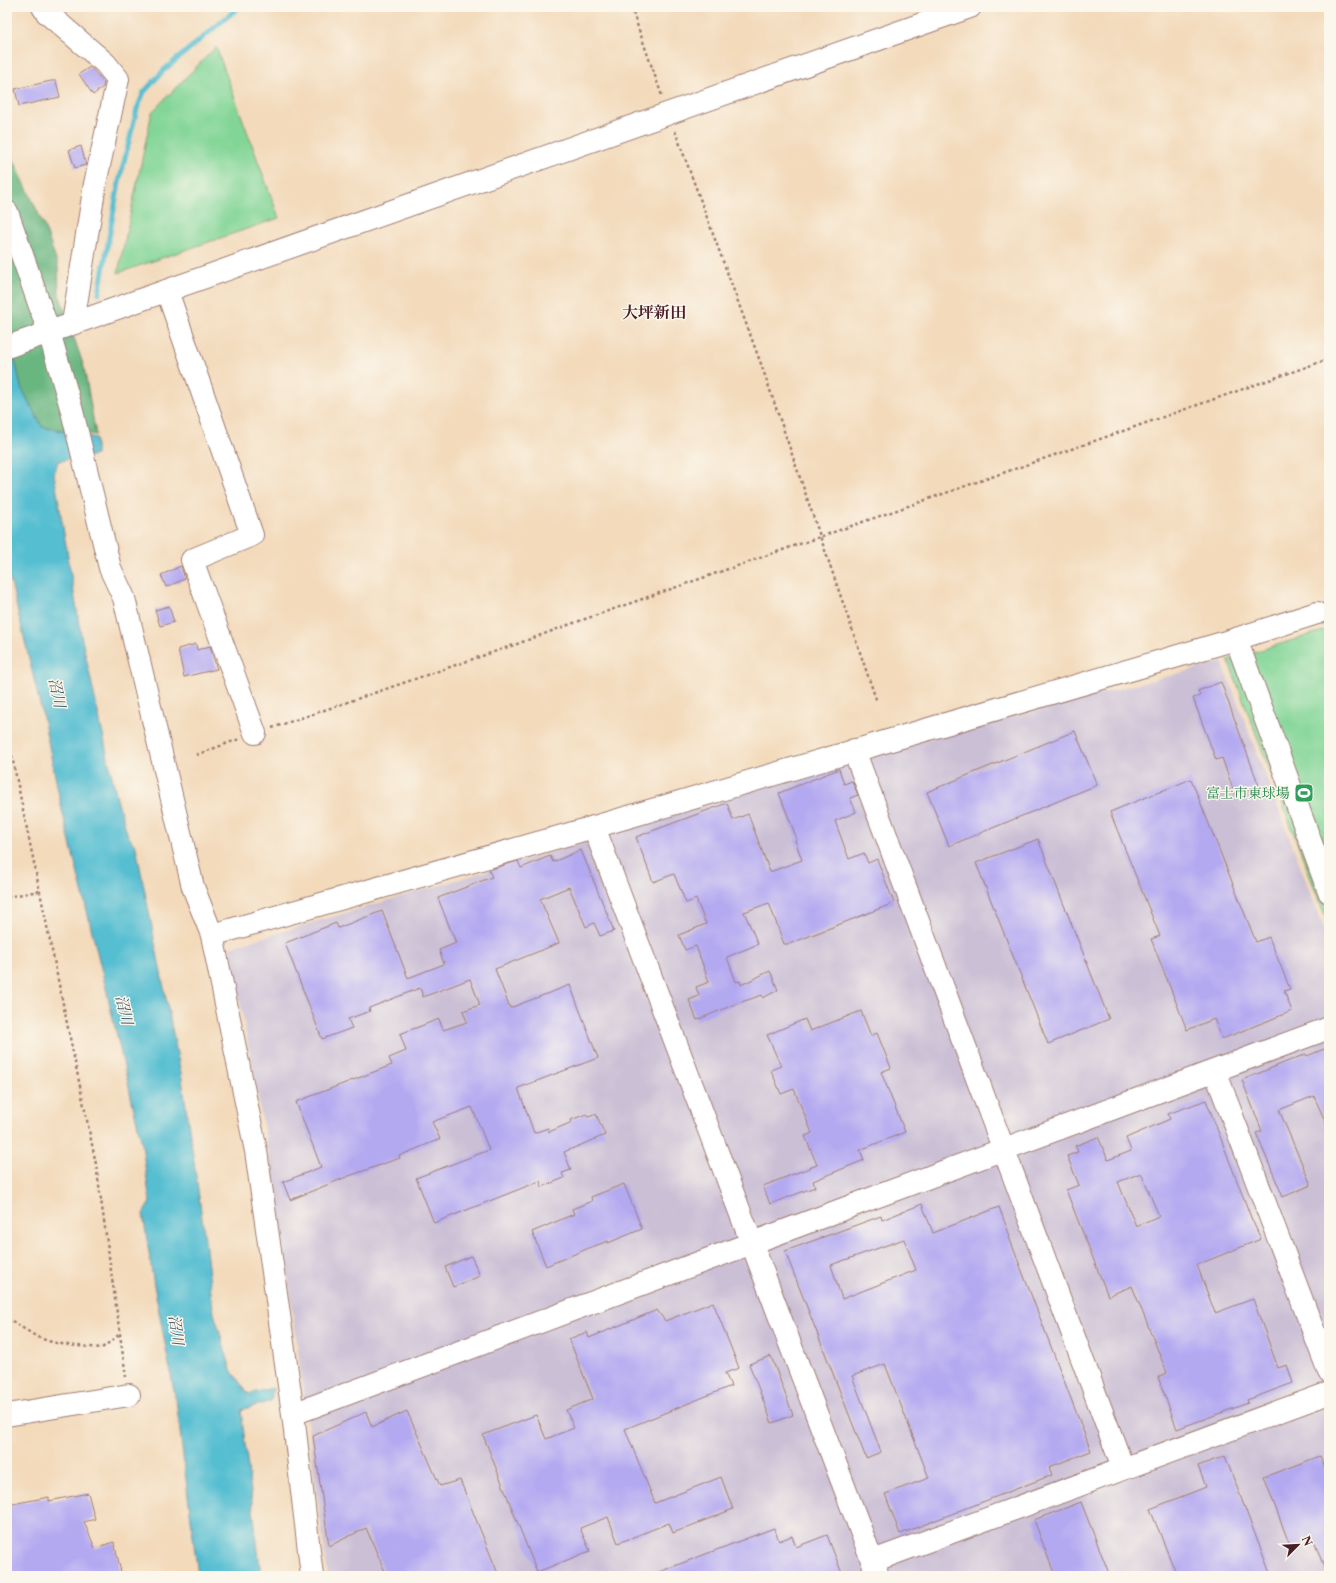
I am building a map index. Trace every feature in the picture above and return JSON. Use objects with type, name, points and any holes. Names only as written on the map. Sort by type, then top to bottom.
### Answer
[{"type":"street","points":[[44,7],[47,13],[105,63],[118,79],[95,184],[73,324]]},
{"type":"street","points":[[7,347],[970,7]]},
{"type":"street","points":[[7,212],[49,332],[72,411],[110,568],[124,598],[192,887],[212,935],[256,1151],[293,1414],[312,1576]]},
{"type":"street","points":[[166,291],[252,535],[192,560],[255,733]]},
{"type":"street","points":[[212,935],[594,827],[1317,613]]},
{"type":"street","points":[[1236,638],[1329,892]]},
{"type":"street","points":[[854,750],[1124,1468]]},
{"type":"street","points":[[594,827],[875,1568],[1124,1468],[1329,1393]]},
{"type":"street","points":[[293,1414],[1329,1028]]},
{"type":"street","points":[[1215,1071],[1329,1372]]},
{"type":"street","points":[[7,1415],[129,1395]]},
{"type":"path","points":[[631,7],[668,114],[761,364],[877,702]]},
{"type":"path","points":[[196,755],[255,733],[517,644],[568,624],[1329,359]]},
{"type":"path","points":[[7,732],[96,1164],[129,1395]]},
{"type":"path","points":[[7,897],[39,891]]},
{"type":"path","points":[[12,1321],[37,1336],[50,1341],[75,1345],[102,1348],[120,1334]]},
{"type":"shaded area","points":[[1222,662],[1329,941],[1329,1576],[328,1576],[280,1216],[230,947],[585,842],[848,760]]},
{"type":"green space","points":[[216,47],[279,218],[118,273],[152,112]]},
{"type":"green space","points":[[7,145],[45,228],[58,266],[59,294],[84,367],[96,435],[42,427],[21,387],[7,328]]},
{"type":"green space","name":"富士市東球場","points":[[1329,629],[1329,926],[1228,660]]},
{"type":"water","name":"沼川","points":[[7,325],[21,387],[42,427],[96,438],[96,455],[58,461],[54,474],[81,635],[117,799],[128,836],[136,847],[182,1079],[204,1232],[213,1310],[231,1370],[248,1394],[273,1388],[271,1401],[241,1410],[261,1576],[198,1576],[177,1407],[154,1285],[143,1214],[150,1202],[142,1144],[105,984],[62,810],[43,717],[7,566]]},
{"type":"building","points":[[90,67],[104,82],[103,87],[93,95],[79,74]]},
{"type":"building","points":[[56,81],[60,97],[19,106],[15,89]]},
{"type":"building","points":[[81,146],[86,165],[75,168],[69,150]]},
{"type":"building","points":[[181,566],[185,579],[166,587],[161,575]]},
{"type":"building","points":[[169,606],[174,622],[160,626],[155,610]]},
{"type":"building","points":[[196,644],[197,650],[210,646],[217,669],[184,677],[178,649]]},
{"type":"building","points":[[1221,682],[1259,786],[1235,795],[1222,758],[1216,760],[1193,698],[1200,696],[1198,691]]},
{"type":"building","points":[[1075,731],[1097,785],[949,846],[927,792]]},
{"type":"building","points":[[839,769],[844,784],[852,781],[858,795],[850,798],[856,812],[835,821],[849,859],[864,853],[868,863],[877,859],[894,903],[789,944],[784,944],[769,903],[744,912],[758,944],[727,957],[736,982],[740,981],[741,985],[770,971],[778,990],[763,998],[762,995],[697,1020],[689,1000],[699,996],[696,987],[709,982],[696,946],[685,950],[679,935],[706,924],[696,899],[686,903],[674,874],[653,882],[636,837],[727,803],[733,820],[748,814],[770,872],[802,860],[795,840],[797,839],[779,793]]},
{"type":"building","points":[[1191,779],[1256,942],[1269,937],[1290,989],[1284,991],[1292,1011],[1222,1039],[1214,1019],[1187,1030],[1151,939],[1160,936],[1110,812]]},
{"type":"building","points":[[1038,839],[1109,1019],[1048,1044],[976,863]]},
{"type":"building","points":[[581,850],[614,931],[600,936],[594,923],[586,927],[569,887],[540,899],[559,943],[495,969],[510,1008],[570,985],[598,1058],[518,1088],[534,1133],[548,1128],[549,1132],[586,1114],[589,1117],[596,1114],[605,1135],[564,1152],[571,1170],[562,1173],[564,1178],[542,1187],[540,1181],[434,1223],[416,1178],[489,1150],[472,1107],[432,1122],[440,1139],[399,1156],[400,1158],[349,1176],[290,1200],[283,1182],[321,1167],[296,1102],[392,1065],[389,1058],[406,1051],[400,1034],[439,1019],[443,1030],[467,1022],[463,1011],[480,1005],[470,979],[423,997],[420,988],[369,1008],[370,1011],[348,1019],[352,1028],[322,1039],[285,943],[336,923],[338,928],[382,911],[408,978],[444,964],[439,950],[456,943],[438,898],[492,877],[489,870],[491,869],[518,861],[521,868],[550,856],[553,862]]},
{"type":"building","points":[[861,1011],[871,1036],[877,1033],[891,1068],[881,1072],[905,1132],[860,1150],[864,1160],[813,1181],[815,1187],[770,1204],[763,1186],[817,1165],[805,1136],[812,1133],[794,1089],[781,1094],[771,1070],[781,1066],[767,1035],[805,1019],[810,1031]]},
{"type":"building","points":[[1329,1047],[1329,1130],[1314,1096],[1279,1110],[1311,1185],[1283,1197],[1256,1133],[1262,1131],[1242,1080],[1306,1054],[1307,1056]]},
{"type":"building","points":[[1206,1100],[1252,1220],[1261,1239],[1197,1265],[1215,1313],[1253,1299],[1278,1368],[1287,1365],[1293,1383],[1247,1400],[1248,1403],[1177,1429],[1158,1377],[1167,1373],[1132,1286],[1108,1296],[1066,1190],[1079,1185],[1067,1156],[1078,1152],[1075,1146],[1098,1137],[1108,1160],[1131,1151],[1126,1138],[1170,1119],[1168,1114]],"holes":[[[1141,1173],[1159,1216],[1136,1226],[1118,1182]]]},
{"type":"building","points":[[624,1184],[642,1229],[608,1243],[608,1241],[589,1248],[546,1266],[532,1232],[574,1214],[572,1209],[592,1201],[591,1197]]},
{"type":"building","points":[[922,1204],[933,1233],[999,1207],[1010,1236],[1009,1237],[1091,1451],[1049,1467],[1052,1475],[900,1534],[885,1494],[929,1478],[885,1364],[852,1376],[881,1452],[866,1458],[785,1251],[881,1216],[882,1220]],"holes":[[[904,1239],[916,1270],[842,1299],[831,1265]]]},
{"type":"building","points":[[471,1256],[480,1276],[453,1287],[445,1267]]},
{"type":"building","points":[[713,1302],[739,1368],[725,1373],[731,1386],[625,1429],[655,1503],[721,1477],[733,1509],[673,1533],[669,1523],[618,1543],[608,1517],[580,1528],[590,1551],[537,1572],[483,1435],[536,1415],[546,1439],[574,1428],[566,1410],[593,1399],[569,1339],[587,1332],[589,1338],[657,1310],[665,1321]]},
{"type":"building","points":[[771,1356],[793,1415],[772,1423],[749,1364]]},
{"type":"building","points":[[407,1411],[440,1486],[460,1480],[499,1576],[387,1576],[366,1528],[329,1546],[313,1436],[366,1412],[372,1427]]},
{"type":"building","points":[[1225,1456],[1271,1576],[1177,1576],[1150,1509],[1206,1487],[1198,1466]]},
{"type":"building","points":[[1320,1456],[1329,1479],[1329,1576],[1327,1576],[1313,1537],[1290,1546],[1264,1477]]},
{"type":"building","points":[[88,1493],[95,1519],[84,1522],[95,1548],[114,1542],[122,1576],[11,1576],[7,1560],[7,1505],[49,1497],[49,1501]]},
{"type":"building","points":[[1081,1502],[1110,1576],[1055,1576],[1034,1520]]},
{"type":"building","points":[[774,1528],[779,1541],[792,1536],[796,1547],[827,1535],[843,1576],[651,1576],[651,1575]]},
{"type":"waterway","points":[[99,293],[119,182],[137,109],[144,92],[164,70],[239,7]]},
{"type":"place","name":"富士市東球場","points":[[1304,793]]},
{"type":"district","name":"大坪新田","points":[[654,312]]}]
